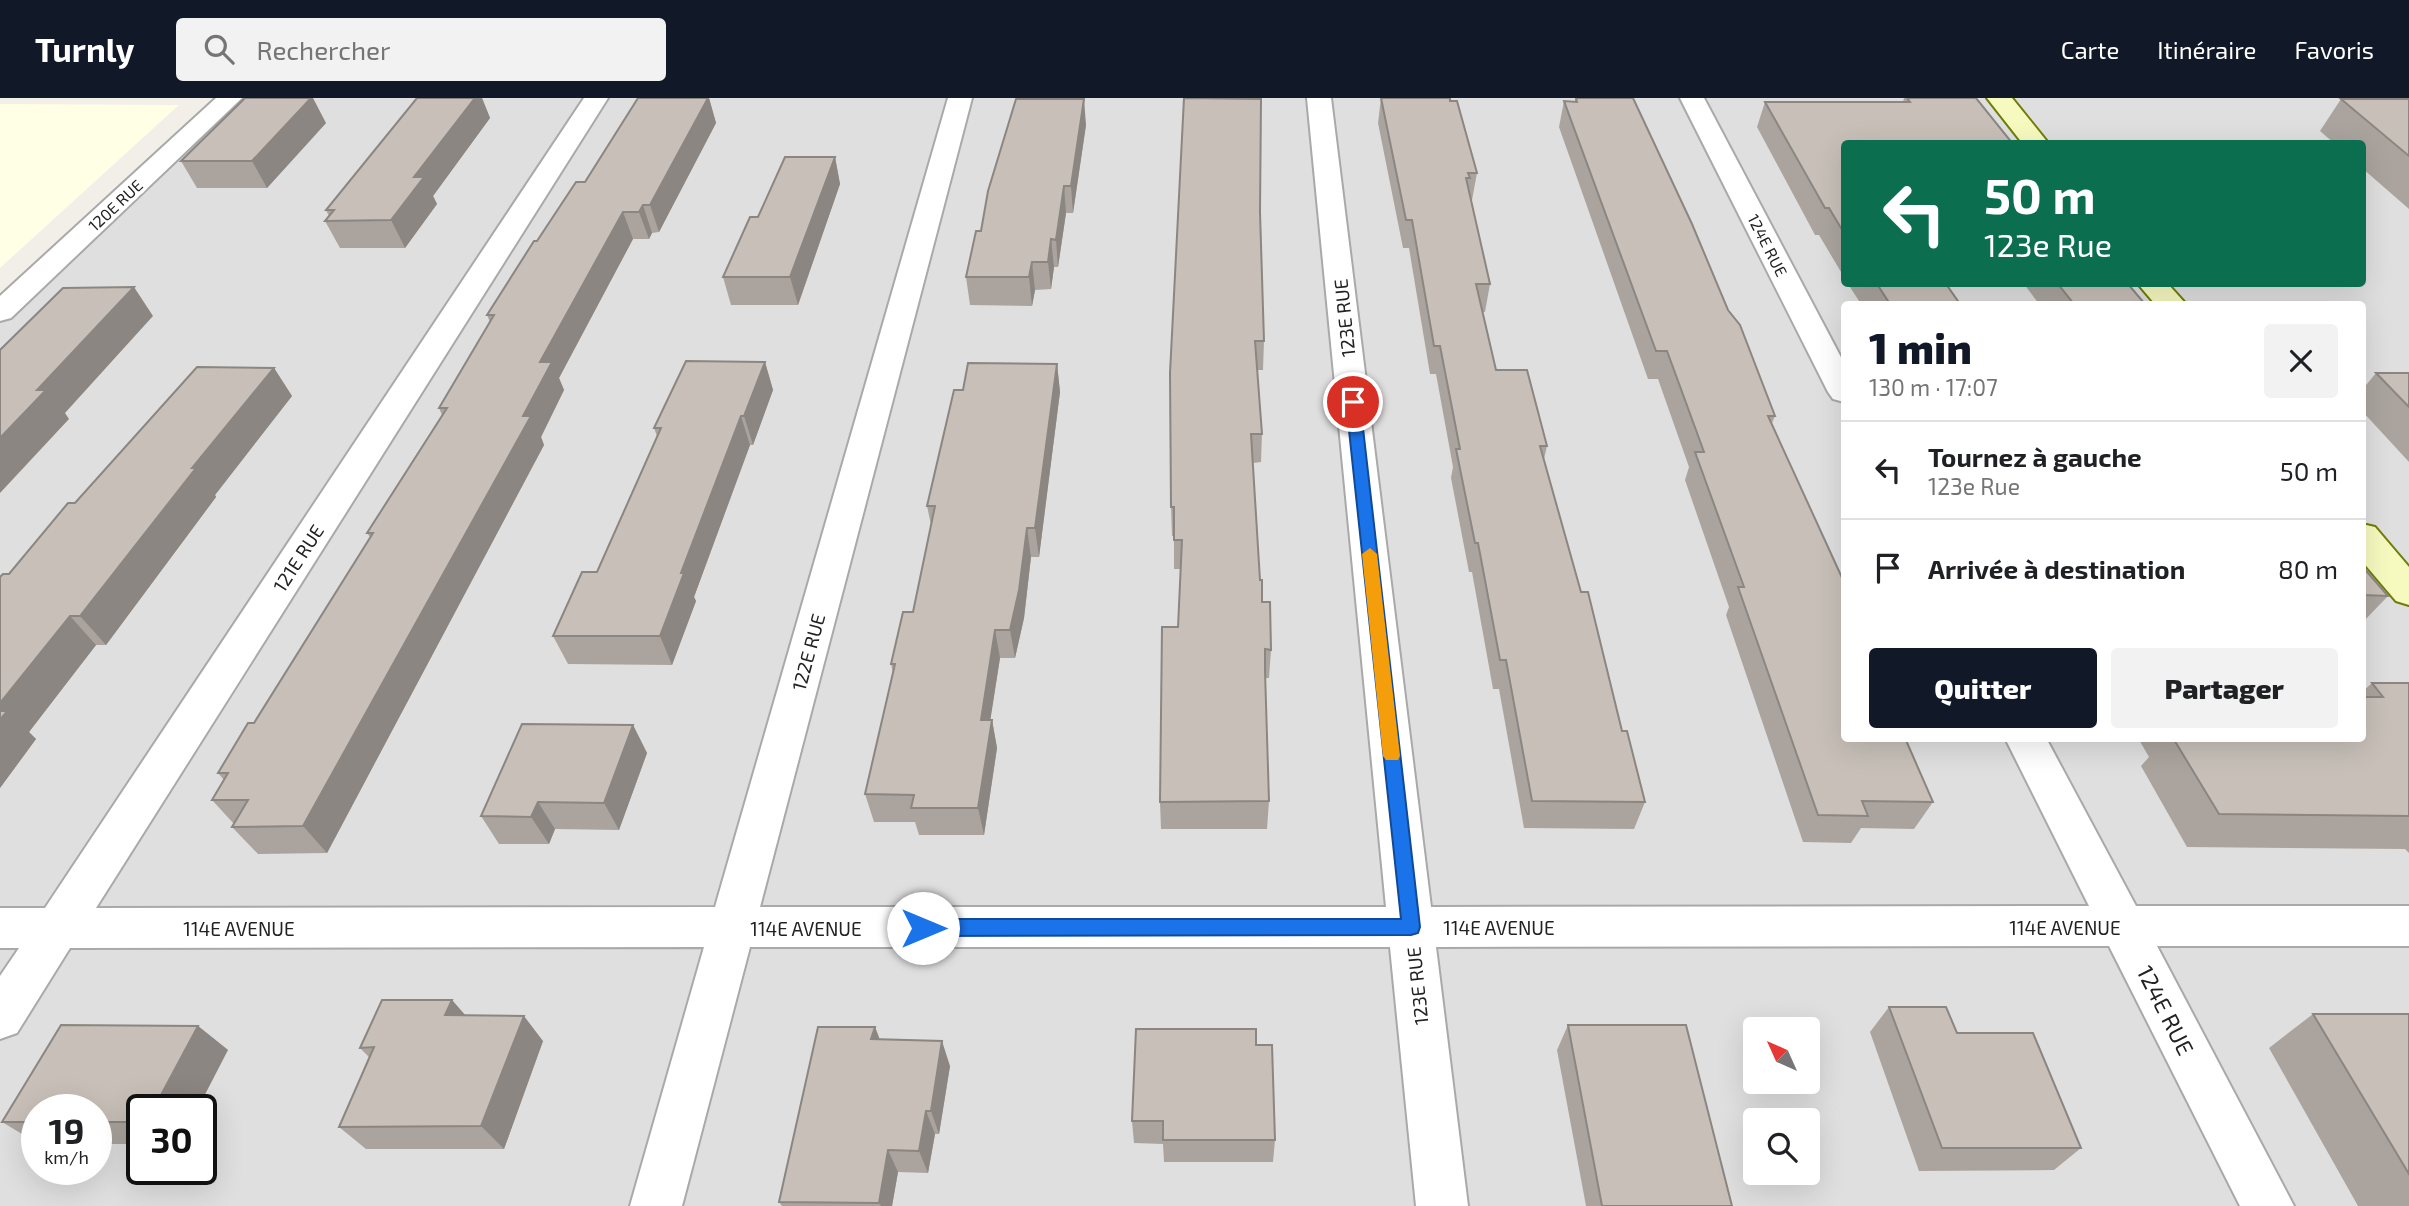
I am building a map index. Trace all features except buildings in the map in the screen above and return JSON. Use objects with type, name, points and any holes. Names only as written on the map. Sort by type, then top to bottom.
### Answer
[{"type":"street","name":"120E RUE","points":[[0,312],[230,98]]},
{"type":"street","name":"121E RUE","points":[[0,1017],[596,98]]},
{"type":"street","name":"122E RUE","points":[[656,1206],[960,98]]},
{"type":"street","name":"123E RUE","points":[[1319,98],[1442,1206]]},
{"type":"street","name":"124E RUE","points":[[1692,98],[1841,386]]},
{"type":"street","points":[[2000,98],[2034,140]]},
{"type":"street","points":[[2156,287],[2168,301]]},
{"type":"street","points":[[2366,541],[2409,592]]},
{"type":"street","name":"124E RUE","points":[[2027,742],[2268,1206]]},
{"type":"street","name":"114E AVENUE","points":[[0,928],[2409,926]]},
{"type":"shaded area","points":[[230,98],[2409,98],[2409,1206],[0,1206],[0,312]]},
{"type":"shaded area","points":[[0,104],[179,105],[0,268]]},
{"type":"slow traffic","points":[[1370,554],[1392,756]]},
{"type":"route","points":[[923,928],[1411,927],[1353,402]]}]
